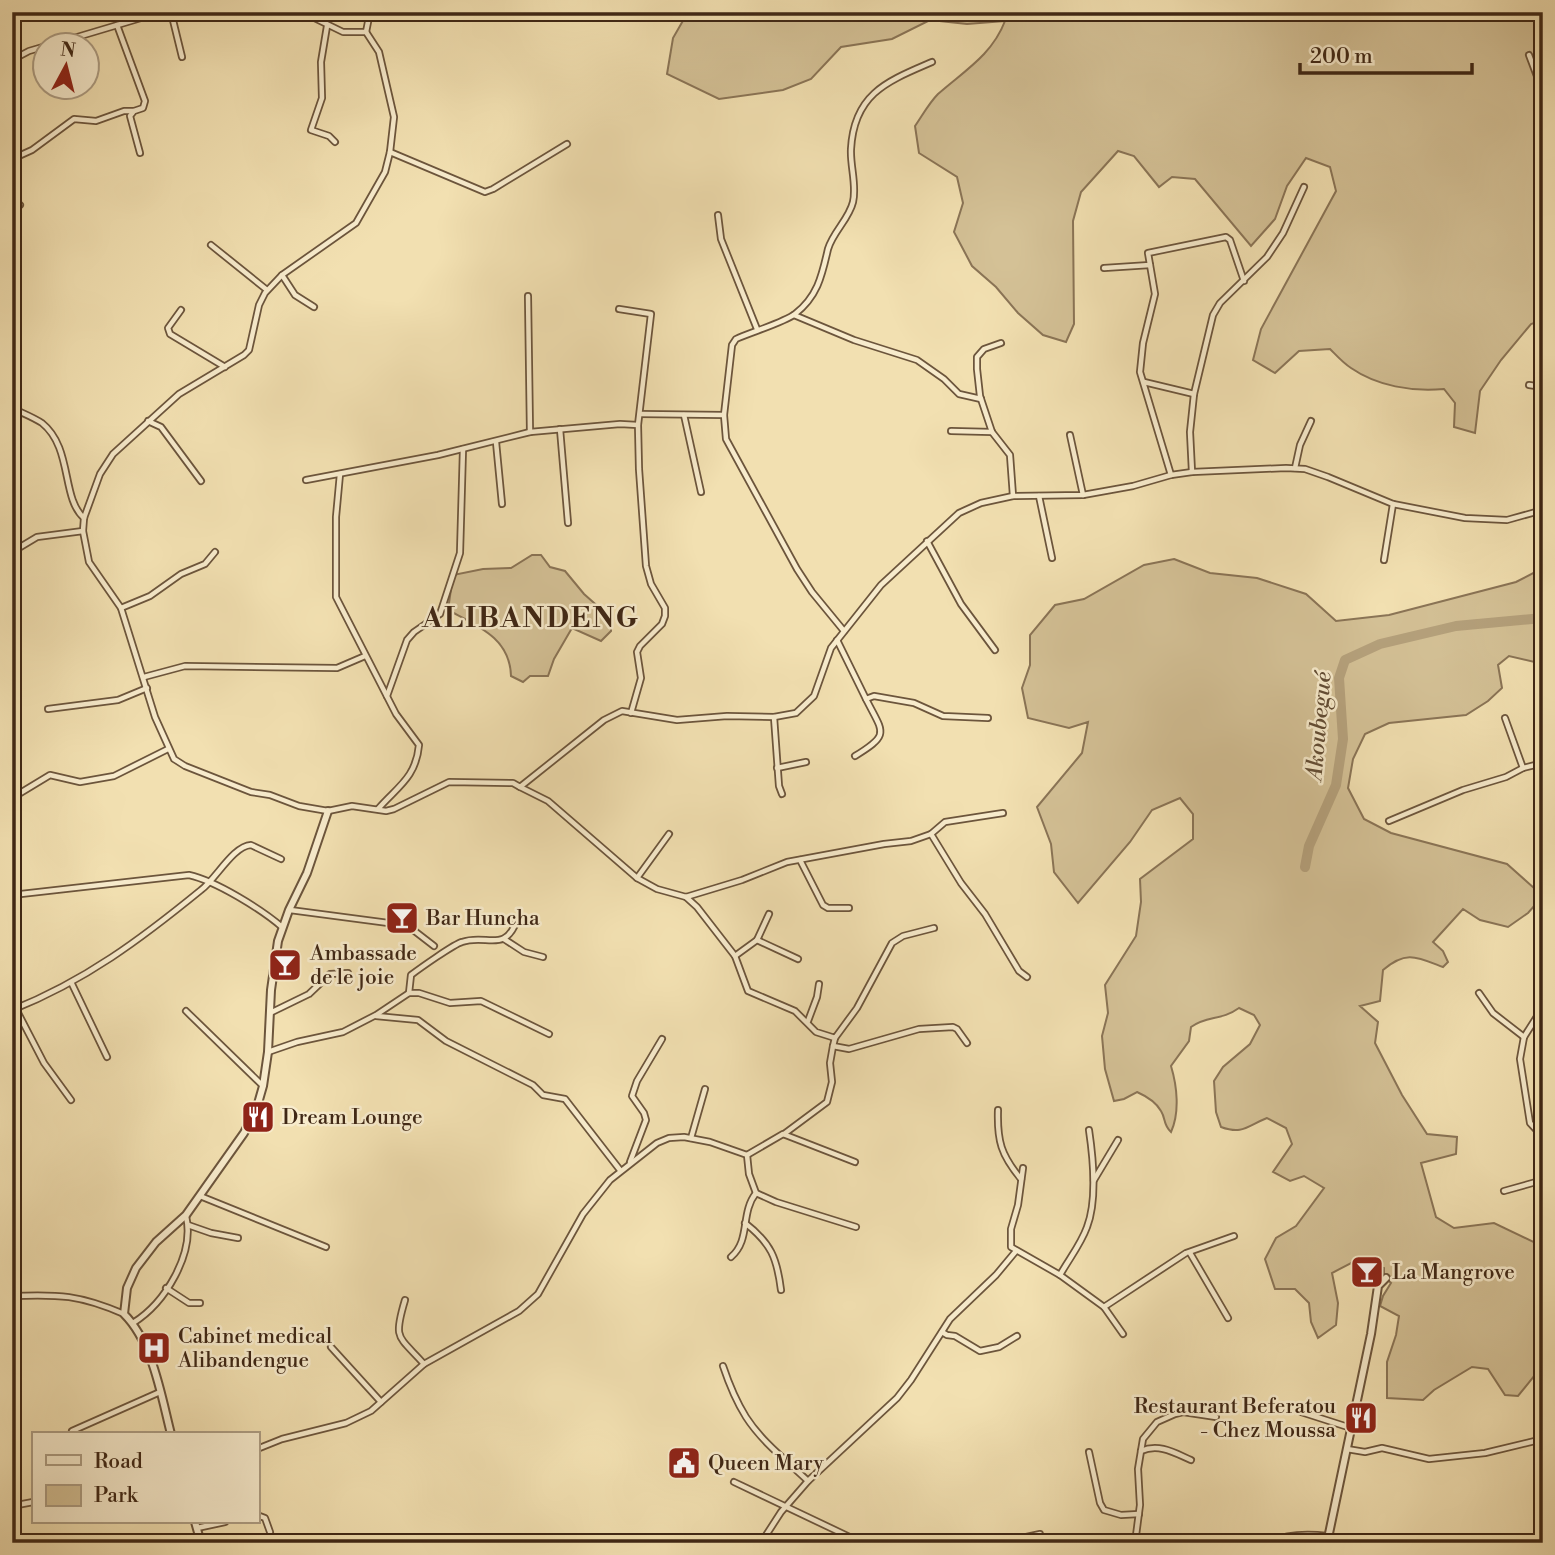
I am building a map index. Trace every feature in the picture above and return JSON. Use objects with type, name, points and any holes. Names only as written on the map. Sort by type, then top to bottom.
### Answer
[{"type":"street","points":[[93,32],[161,12]]},
{"type":"street","points":[[171,12],[182,57]]},
{"type":"street","points":[[302,12],[343,32],[366,32]]},
{"type":"street","points":[[370,12],[366,32],[379,52],[394,117],[386,172],[356,223],[282,275],[267,290],[258,305],[248,349],[244,355],[179,394],[113,454],[100,474],[84,518],[83,531],[89,562],[121,608],[168,749],[174,759],[185,766],[251,792],[328,811],[352,806],[386,811],[449,782],[513,783],[520,786],[548,801],[637,878],[657,889],[686,897],[697,906],[735,956],[748,991],[795,1012],[808,1021],[816,1032],[835,1038]]},
{"type":"street","points":[[12,159],[32,150],[74,118],[96,121],[127,110],[143,108],[145,101],[117,25]]},
{"type":"street","points":[[327,26],[321,62],[321,98],[311,130],[329,136],[335,142]]},
{"type":"street","points":[[12,60],[32,50]]},
{"type":"street","points":[[1529,55],[1543,92]]},
{"type":"street","points":[[844,631],[812,592],[726,439],[724,415],[734,341],[794,315],[818,285],[825,270],[831,241],[853,202],[851,149],[855,127],[864,103],[879,88],[932,62]]},
{"type":"street","points":[[134,111],[130,116],[140,153]]},
{"type":"street","points":[[390,152],[485,192],[567,144]]},
{"type":"street","points":[[1192,472],[1190,432],[1194,394],[1213,315],[1220,303],[1268,257],[1304,187]]},
{"type":"street","points":[[12,198],[20,205]]},
{"type":"street","points":[[718,215],[721,239],[757,329]]},
{"type":"street","points":[[1171,475],[1140,362],[1155,293],[1148,256],[1152,251],[1226,237],[1230,240],[1244,281]]},
{"type":"street","points":[[211,245],[267,290]]},
{"type":"street","points":[[1104,268],[1150,265]]},
{"type":"street","points":[[282,275],[295,295],[314,307]]},
{"type":"street","points":[[528,296],[530,432]]},
{"type":"street","points":[[619,309],[651,314],[638,425],[646,566],[648,578],[665,608],[662,624],[637,652],[641,678],[631,713]]},
{"type":"street","points":[[181,310],[168,328],[170,334],[226,367]]},
{"type":"street","points":[[794,315],[853,340],[918,359],[959,394],[981,399]]},
{"type":"street","points":[[1001,343],[984,349],[977,357],[981,399],[992,432],[1010,455],[1013,496]]},
{"type":"street","points":[[1144,382],[1194,394]]},
{"type":"street","points":[[1529,385],[1543,387]]},
{"type":"street","points":[[12,408],[41,422],[50,433],[62,452],[76,507],[84,518]]},
{"type":"street","points":[[640,414],[724,415]]},
{"type":"street","points":[[684,415],[701,492]]},
{"type":"street","points":[[148,421],[161,427],[201,481]]},
{"type":"street","points":[[1295,468],[1300,445],[1311,421]]},
{"type":"street","points":[[306,480],[496,442],[530,432],[638,425]]},
{"type":"street","points":[[560,429],[568,523]]},
{"type":"street","points":[[951,431],[992,432]]},
{"type":"street","points":[[1070,435],[1083,495]]},
{"type":"street","points":[[496,442],[502,504]]},
{"type":"street","points":[[387,697],[407,640],[440,614],[460,552],[463,449]]},
{"type":"street","points":[[520,786],[613,714],[622,711],[677,720],[727,716],[774,717],[796,713],[814,696],[827,657],[837,639],[881,585],[927,541],[969,508],[981,503],[1013,496],[1083,495],[1192,472],[1295,468],[1328,477],[1393,504],[1445,515],[1494,521],[1543,510]]},
{"type":"street","points":[[340,474],[336,517],[336,597],[387,697],[419,745],[415,764],[404,784],[378,809]]},
{"type":"street","points":[[1039,496],[1052,558]]},
{"type":"street","points":[[1384,560],[1393,504]]},
{"type":"street","points":[[12,552],[37,537],[83,531]]},
{"type":"street","points":[[927,541],[961,604],[995,650]]},
{"type":"street","points":[[121,608],[150,596],[186,571],[205,564],[215,552]]},
{"type":"street","points":[[837,639],[881,732],[878,742],[855,756]]},
{"type":"street","points":[[144,677],[185,666],[337,668],[365,656]]},
{"type":"street","points":[[48,709],[118,700],[146,688]]},
{"type":"street","points":[[866,699],[874,696],[914,704],[943,716],[988,718]]},
{"type":"street","points":[[774,717],[777,768],[782,794]]},
{"type":"street","points":[[1505,718],[1523,768]]},
{"type":"street","points":[[12,798],[50,775],[80,782],[114,776],[168,749]]},
{"type":"street","points":[[777,768],[806,762]]},
{"type":"street","points":[[1389,821],[1463,790],[1543,763]]},
{"type":"street","points":[[124,1314],[127,1287],[136,1268],[156,1242],[186,1215],[244,1133],[257,1107],[268,1052],[274,963],[282,927],[307,873],[328,811]]},
{"type":"street","points":[[686,897],[742,880],[776,865],[911,841],[931,834],[945,822],[1003,813]]},
{"type":"street","points":[[637,878],[669,834]]},
{"type":"street","points":[[931,834],[961,883],[976,900],[1019,971],[1027,976]]},
{"type":"street","points":[[71,1100],[44,1063],[14,1010],[72,984],[120,953],[211,883],[239,848],[251,845],[281,859]]},
{"type":"street","points":[[800,860],[823,905],[833,909],[849,908]]},
{"type":"street","points":[[12,895],[189,875],[211,883],[282,927]]},
{"type":"street","points":[[289,910],[396,924],[412,929],[434,946]]},
{"type":"street","points":[[735,956],[757,940],[769,914]]},
{"type":"street","points":[[409,993],[411,975],[455,945],[471,940],[504,939],[512,933],[517,920]]},
{"type":"street","points":[[259,1449],[282,1439],[346,1423],[370,1411],[424,1364],[509,1318],[532,1300],[583,1214],[620,1170],[657,1143],[670,1138],[691,1138],[747,1154],[783,1134],[827,1102],[832,1082],[830,1063],[835,1038],[857,1008],[892,943],[903,936],[934,928]]},
{"type":"street","points":[[504,939],[524,952],[543,957]]},
{"type":"street","points":[[757,940],[798,959]]},
{"type":"street","points":[[270,1013],[309,994],[330,974],[348,973]]},
{"type":"street","points":[[72,984],[107,1057]]},
{"type":"street","points":[[808,1021],[819,984]]},
{"type":"street","points":[[268,1052],[297,1042],[344,1032],[376,1016],[409,993],[419,993],[450,1003],[481,1001],[549,1034]]},
{"type":"street","points":[[1479,993],[1493,1013],[1524,1037]]},
{"type":"street","points":[[1543,1007],[1524,1037],[1520,1059],[1531,1124],[1543,1137]]},
{"type":"street","points":[[186,1011],[263,1086]]},
{"type":"street","points":[[376,1016],[418,1020],[446,1041],[533,1085],[542,1095],[565,1098],[620,1170]]},
{"type":"street","points":[[833,1046],[849,1049],[919,1029],[953,1027],[967,1043]]},
{"type":"street","points":[[630,1163],[646,1120],[632,1096],[637,1081],[662,1039]]},
{"type":"street","points":[[691,1138],[705,1089]]},
{"type":"street","points":[[998,1110],[998,1139],[1001,1150],[1021,1180]]},
{"type":"street","points":[[1060,1275],[1088,1225],[1093,1180],[1089,1129]]},
{"type":"street","points":[[783,1134],[855,1162]]},
{"type":"street","points":[[1093,1180],[1118,1140]]},
{"type":"street","points":[[747,1154],[749,1174],[756,1193],[856,1227]]},
{"type":"street","points":[[1023,1168],[1010,1239],[1011,1247],[1060,1275],[1104,1307],[1123,1334]]},
{"type":"street","points":[[1504,1191],[1543,1180]]},
{"type":"street","points":[[731,1257],[744,1240],[750,1201],[756,1193]]},
{"type":"street","points":[[200,1196],[326,1247]]},
{"type":"street","points":[[133,1323],[151,1309],[182,1258],[188,1239],[186,1215]]},
{"type":"street","points":[[745,1223],[761,1235],[773,1253],[781,1290]]},
{"type":"street","points":[[188,1225],[238,1238]]},
{"type":"street","points":[[1104,1307],[1157,1270],[1190,1253],[1234,1236]]},
{"type":"street","points":[[761,1543],[784,1508],[808,1481],[897,1398],[962,1306],[996,1275],[1016,1251]]},
{"type":"street","points":[[1190,1253],[1228,1318]]},
{"type":"street","points":[[1268,1543],[1309,1535],[1327,1539],[1371,1334],[1378,1286],[1386,1278]]},
{"type":"street","points":[[166,1288],[189,1303],[200,1303]]},
{"type":"street","points":[[12,1296],[80,1297],[124,1314],[133,1323],[150,1360],[170,1432]]},
{"type":"street","points":[[405,1300],[397,1326],[398,1335],[424,1364]]},
{"type":"street","points":[[942,1332],[955,1336],[980,1351],[999,1347],[1017,1336]]},
{"type":"street","points":[[331,1347],[381,1402]]},
{"type":"street","points":[[723,1366],[734,1396],[747,1419],[779,1456],[808,1481]]},
{"type":"street","points":[[72,1431],[160,1392]]},
{"type":"street","points":[[1301,1412],[1351,1428]]},
{"type":"street","points":[[1135,1543],[1143,1439],[1157,1422],[1175,1413],[1216,1417]]},
{"type":"street","points":[[1346,1448],[1366,1452],[1382,1448],[1429,1460],[1485,1453],[1543,1439]]},
{"type":"street","points":[[1140,1451],[1148,1448],[1166,1449],[1191,1460]]},
{"type":"street","points":[[1089,1452],[1100,1503],[1104,1510],[1121,1515],[1139,1514]]},
{"type":"street","points":[[734,1482],[856,1540]]},
{"type":"street","points":[[12,1506],[32,1502]]},
{"type":"street","points":[[259,1516],[265,1518],[270,1532]]},
{"type":"street","points":[[196,1525],[201,1543]]},
{"type":"street","points":[[1015,1543],[1017,1539],[1040,1534]]},
{"type":"green space","points":[[688,12],[1543,12],[1543,320],[1531,324],[1480,391],[1475,433],[1454,427],[1455,403],[1444,389],[1420,390],[1383,383],[1351,368],[1330,349],[1299,351],[1275,373],[1253,360],[1261,329],[1336,191],[1330,167],[1306,158],[1287,186],[1275,219],[1251,246],[1195,179],[1172,177],[1159,187],[1134,156],[1118,151],[1081,192],[1073,221],[1074,324],[1066,342],[1043,335],[972,266],[954,232],[963,203],[957,177],[919,153],[915,126],[938,94],[993,44],[1005,21],[967,24],[930,20],[892,39],[841,47],[811,79],[783,90],[719,99],[667,74],[673,38]]},
{"type":"green space","points":[[532,555],[541,555],[550,567],[565,571],[584,594],[611,618],[611,631],[601,641],[572,628],[554,659],[548,676],[530,676],[523,682],[511,676],[505,652],[499,643],[481,628],[448,610],[453,575],[483,569],[511,568]]},
{"type":"green space","points":[[1174,559],[1210,573],[1257,578],[1306,594],[1336,621],[1389,615],[1516,582],[1543,568],[1543,664],[1509,656],[1498,665],[1502,688],[1466,715],[1389,723],[1365,734],[1353,759],[1348,788],[1364,819],[1391,833],[1507,864],[1543,896],[1528,913],[1508,927],[1480,920],[1463,909],[1433,942],[1443,951],[1448,962],[1443,967],[1419,958],[1398,960],[1383,970],[1380,1001],[1360,1006],[1378,1022],[1375,1043],[1402,1095],[1427,1134],[1457,1137],[1456,1154],[1421,1163],[1436,1217],[1454,1228],[1494,1223],[1538,1244],[1536,1272],[1543,1285],[1543,1365],[1518,1396],[1505,1395],[1488,1369],[1472,1367],[1434,1390],[1423,1400],[1387,1398],[1387,1362],[1399,1316],[1380,1306],[1391,1283],[1384,1276],[1384,1268],[1353,1262],[1332,1273],[1338,1303],[1336,1325],[1318,1338],[1311,1322],[1309,1303],[1295,1289],[1275,1289],[1265,1259],[1276,1238],[1296,1226],[1324,1188],[1304,1176],[1290,1181],[1273,1172],[1292,1144],[1286,1128],[1267,1118],[1240,1130],[1221,1127],[1216,1112],[1214,1081],[1223,1067],[1250,1044],[1260,1025],[1254,1015],[1239,1008],[1191,1027],[1189,1041],[1171,1066],[1177,1099],[1171,1132],[1159,1108],[1144,1095],[1137,1092],[1114,1101],[1105,1069],[1102,1036],[1108,1013],[1105,985],[1136,936],[1141,902],[1140,879],[1193,839],[1193,814],[1180,798],[1152,810],[1130,842],[1078,903],[1054,872],[1051,844],[1037,807],[1082,753],[1088,722],[1069,728],[1028,718],[1022,688],[1030,665],[1030,635],[1055,605],[1084,599],[1144,565]]},
{"type":"waterway","name":"Akoubegué","points":[[1305,867],[1309,846],[1336,785],[1343,739],[1339,678],[1345,660],[1380,644],[1456,626],[1543,618]]},
{"type":"place","name":"Bar Huncha","points":[[402,918]]},
{"type":"place","name":"Ambassade de le joie","points":[[285,965]]},
{"type":"place","name":"Dream Lounge","points":[[258,1117]]},
{"type":"place","name":"La Mangrove","points":[[1367,1272]]},
{"type":"place","name":"Cabinet medical Alibandengue","points":[[154,1348]]},
{"type":"place","name":"Restaurant Beferatou - Chez Moussa","points":[[1361,1418]]},
{"type":"place","name":"Queen Mary","points":[[684,1463]]},
{"type":"district","name":"ALIBANDENG","points":[[531,617]]}]
